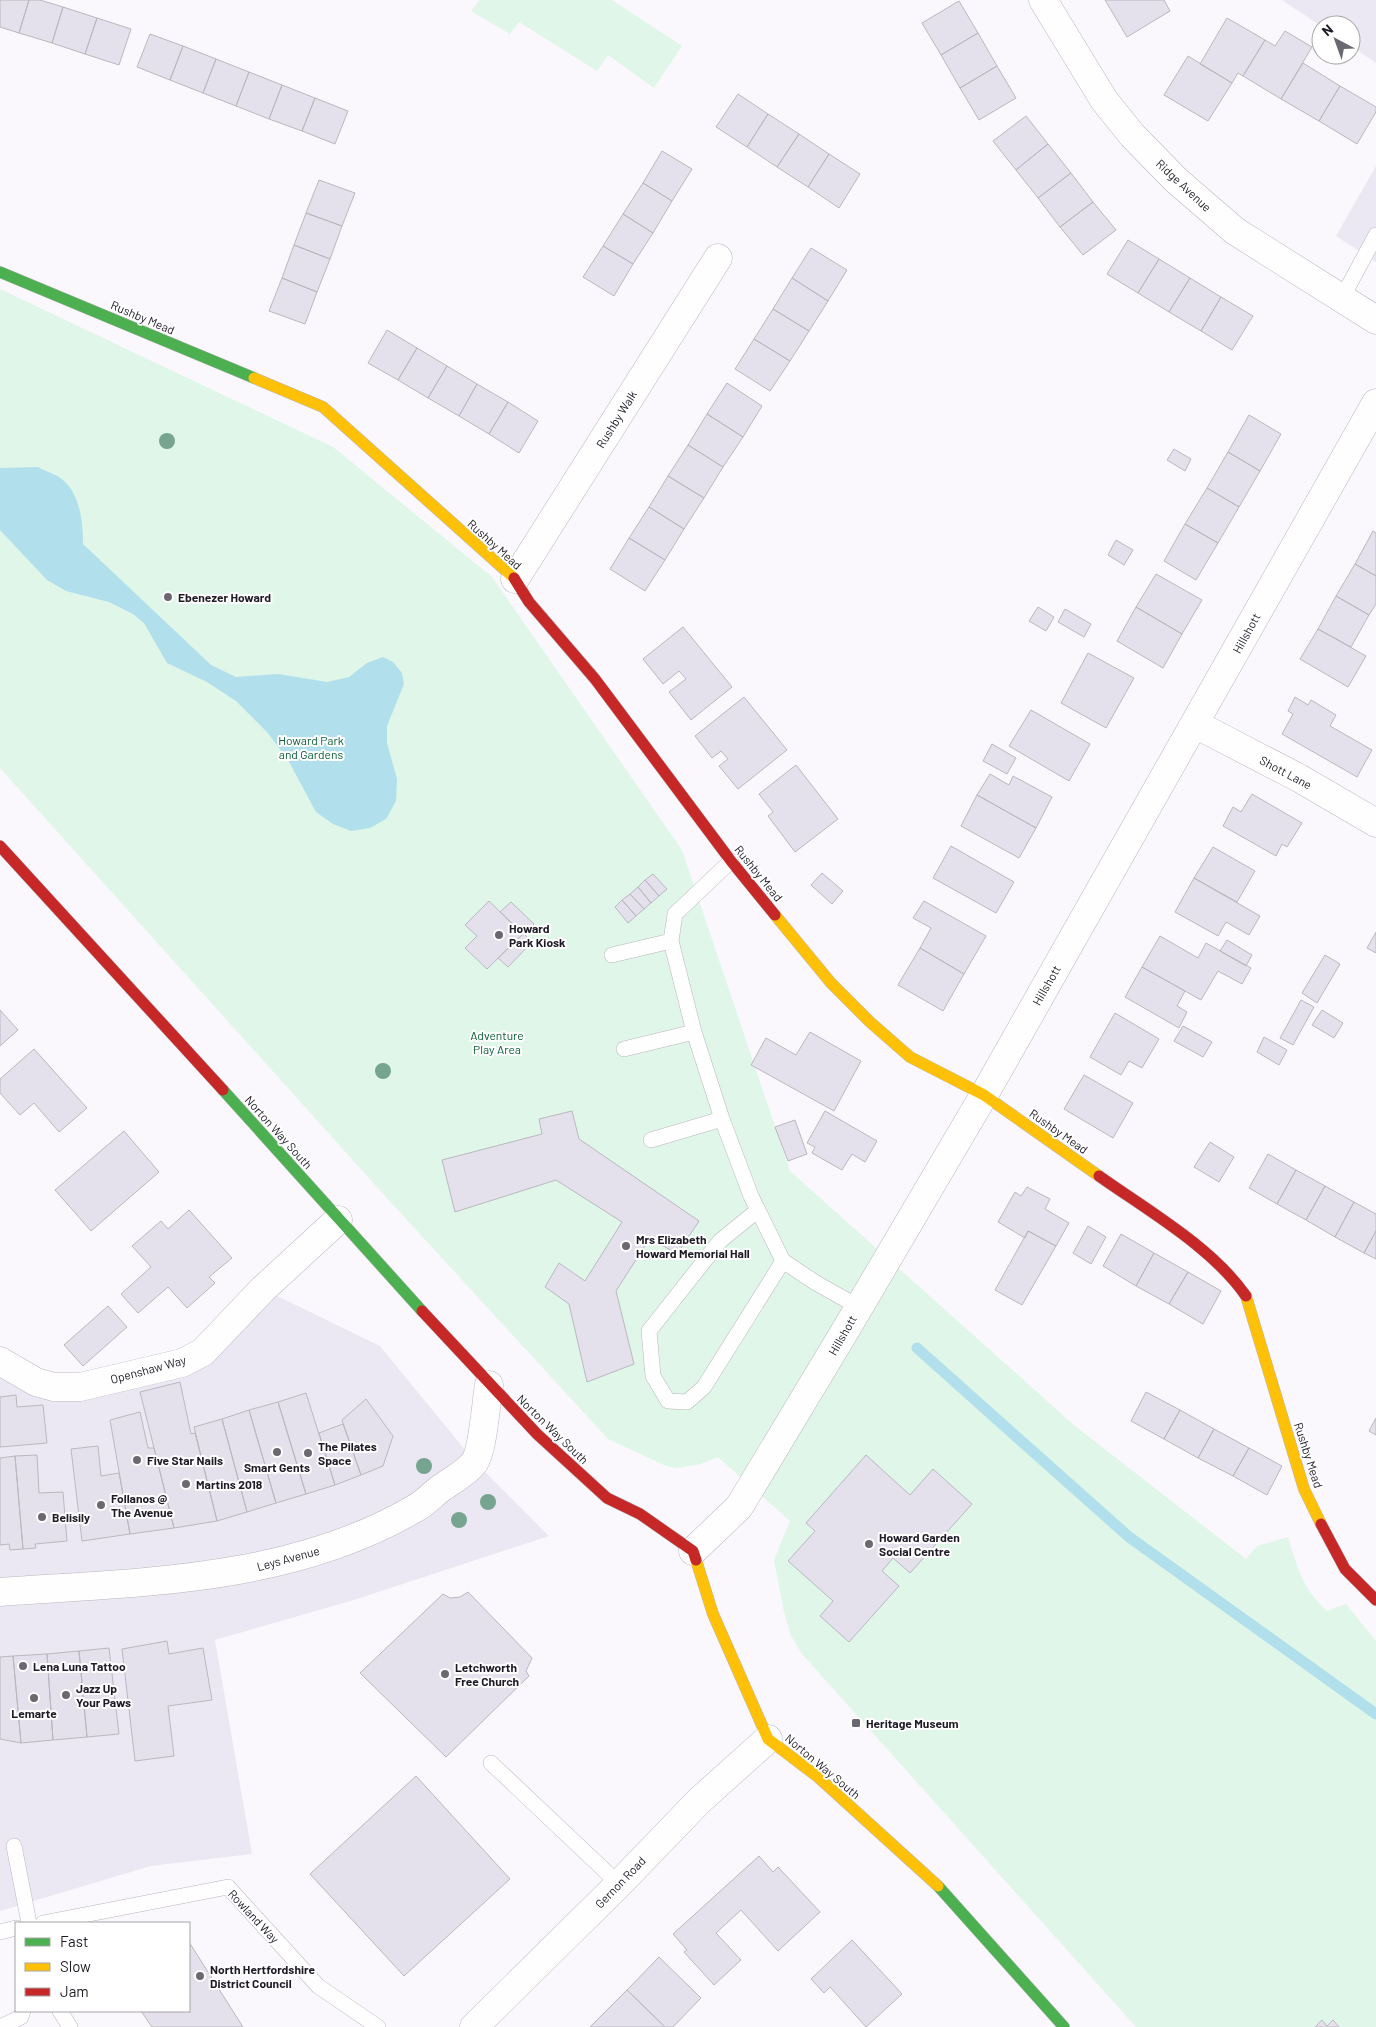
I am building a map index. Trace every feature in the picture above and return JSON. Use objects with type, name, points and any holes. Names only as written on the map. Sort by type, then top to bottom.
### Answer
[{"type":"street","name":"Ridge Avenue","points":[[1043,0],[1104,100],[1132,135],[1176,180],[1235,231],[1376,320]]},
{"type":"street","name":"Rushby Walk","points":[[515,579],[718,258]]},
{"type":"street","name":"Rushby Mead","points":[[0,272],[323,407],[515,579],[529,602],[595,679],[731,861],[831,983],[870,1022],[910,1056],[984,1094],[1168,1224],[1217,1262],[1246,1295],[1304,1489],[1345,1569],[1376,1600]]},
{"type":"street","name":"Hillshott","points":[[693,1551],[739,1507],[859,1308],[984,1094],[1376,403]]},
{"type":"street","name":"Shott Lane","points":[[1195,724],[1299,778],[1376,822]]},
{"type":"street","name":"Norton Way South","points":[[0,846],[284,1156],[338,1220],[489,1385],[537,1434],[607,1498],[640,1514],[693,1551],[713,1614],[768,1739],[818,1777],[935,1883],[1064,2027]]},
{"type":"street","name":"Openshaw Way","points":[[0,1361],[36,1382],[54,1387],[80,1386],[182,1363],[203,1352],[264,1289],[338,1220]]},
{"type":"street","name":"Leys Avenue","points":[[0,1592],[184,1579],[251,1568],[312,1552],[365,1534],[416,1509],[474,1462],[481,1442],[489,1385]]},
{"type":"street","name":"Gernon Road","points":[[474,2027],[619,1884],[699,1801],[768,1739]]},
{"type":"lane","points":[[1342,298],[1376,235]]},
{"type":"lane","points":[[731,861],[675,914],[671,941],[694,1032],[722,1119],[758,1210],[783,1261],[859,1308]]},
{"type":"lane","points":[[612,955],[671,941]]},
{"type":"lane","points":[[624,1048],[694,1032]]},
{"type":"lane","points":[[651,1140],[722,1119]]},
{"type":"lane","points":[[758,1210],[720,1241],[649,1331],[653,1376],[668,1401],[687,1402],[704,1387],[783,1261]]},
{"type":"lane","points":[[491,1763],[619,1884]]},
{"type":"lane","points":[[14,1846],[29,1922]]},
{"type":"lane","name":"Rowland Way","points":[[52,1922],[228,1887],[318,1986],[378,2027]]},
{"type":"lane","points":[[61,2012],[70,2027]]},
{"type":"lane","points":[[0,2027],[20,2018]]},
{"type":"shaded area","points":[[1282,0],[1376,0],[1376,63],[1361,53],[1361,15],[1311,15],[1311,19]]},
{"type":"shaded area","points":[[1376,166],[1376,262],[1336,236]]},
{"type":"shaded area","points":[[263,1289],[380,1346],[475,1462],[549,1536],[354,1600],[215,1640],[252,1854],[151,1866],[0,1911],[0,1361],[36,1382],[182,1363]]},
{"type":"green space","points":[[480,0],[612,0],[682,46],[654,88],[608,55],[597,71],[519,22],[510,34],[471,11]]},
{"type":"green space","name":"Howard Park and Gardens","points":[[0,289],[333,447],[492,577],[682,850],[790,1171],[1075,1426],[1246,1559],[1257,1546],[1288,1537],[1306,1586],[1319,1603],[1327,1611],[1346,1604],[1376,1641],[1376,2027],[1136,2027],[802,1654],[791,1636],[784,1612],[774,1560],[790,1521],[718,1457],[701,1464],[677,1468],[666,1466],[608,1439],[385,1196],[0,768]]},
{"type":"water","points":[[38,467],[59,477],[72,490],[81,516],[83,544],[211,665],[236,677],[278,674],[327,682],[349,677],[367,663],[383,657],[393,662],[402,673],[404,684],[387,726],[387,743],[397,779],[396,801],[386,819],[370,828],[351,831],[333,824],[316,812],[288,760],[267,732],[236,701],[207,682],[167,663],[144,623],[133,614],[109,602],[66,591],[47,580],[0,530],[0,468]]},
{"type":"building","points":[[0,0],[29,0],[19,33],[0,27]]},
{"type":"building","points":[[29,0],[40,0],[63,7],[52,43],[19,33]]},
{"type":"building","points":[[1105,0],[1164,0],[1170,11],[1127,37]]},
{"type":"building","points":[[959,1],[978,33],[941,55],[922,23]]},
{"type":"building","points":[[63,7],[97,18],[85,54],[52,43]]},
{"type":"building","points":[[97,18],[131,29],[119,65],[85,54]]},
{"type":"building","points":[[1227,18],[1265,40],[1243,76],[1238,73],[1232,83],[1200,64]]},
{"type":"building","points":[[1285,31],[1311,46],[1281,99],[1243,76],[1265,40],[1275,46]]},
{"type":"building","points":[[978,33],[997,66],[960,88],[941,55]]},
{"type":"building","points":[[150,34],[183,46],[170,80],[137,67]]},
{"type":"building","points":[[183,46],[216,59],[203,93],[170,80]]},
{"type":"building","points":[[1188,56],[1232,83],[1208,121],[1164,95]]},
{"type":"building","points":[[216,59],[249,72],[236,106],[203,93]]},
{"type":"building","points":[[1303,63],[1340,86],[1319,121],[1281,99]]},
{"type":"building","points":[[997,66],[1016,98],[979,120],[960,88]]},
{"type":"building","points":[[249,72],[282,85],[269,119],[236,106]]},
{"type":"building","points":[[282,85],[315,98],[302,131],[269,119]]},
{"type":"building","points":[[1340,86],[1376,107],[1376,112],[1357,144],[1319,121]]},
{"type":"building","points":[[738,94],[768,114],[747,147],[716,127]]},
{"type":"building","points":[[315,98],[348,111],[335,144],[302,131]]},
{"type":"building","points":[[768,114],[799,134],[777,167],[747,147]]},
{"type":"building","points":[[1026,116],[1048,144],[1016,170],[993,141]]},
{"type":"building","points":[[799,134],[829,154],[808,187],[777,167]]},
{"type":"building","points":[[1048,144],[1071,173],[1038,198],[1016,170]]},
{"type":"building","points":[[662,151],[692,169],[672,201],[643,183]]},
{"type":"building","points":[[829,154],[860,174],[839,208],[808,187]]},
{"type":"building","points":[[1071,173],[1093,202],[1060,227],[1038,198]]},
{"type":"building","points":[[319,180],[355,193],[342,226],[306,213]]},
{"type":"building","points":[[643,183],[672,201],[653,233],[623,214]]},
{"type":"building","points":[[1093,202],[1116,230],[1083,255],[1060,227]]},
{"type":"building","points":[[306,213],[342,226],[330,259],[294,245]]},
{"type":"building","points":[[623,214],[653,233],[633,264],[603,246]]},
{"type":"building","points":[[1128,240],[1159,259],[1138,293],[1107,274]]},
{"type":"building","points":[[294,245],[330,259],[317,292],[282,278]]},
{"type":"building","points":[[603,246],[633,264],[614,296],[583,277]]},
{"type":"building","points":[[811,248],[847,270],[828,301],[792,278]]},
{"type":"building","points":[[1159,259],[1190,278],[1169,312],[1138,293]]},
{"type":"building","points":[[282,278],[317,292],[305,324],[269,311]]},
{"type":"building","points":[[792,278],[828,301],[809,331],[773,309]]},
{"type":"building","points":[[1190,278],[1221,297],[1201,331],[1169,312]]},
{"type":"building","points":[[1221,297],[1253,316],[1232,350],[1201,331]]},
{"type":"building","points":[[773,309],[809,331],[790,361],[754,339]]},
{"type":"building","points":[[387,330],[417,348],[398,380],[368,363]]},
{"type":"building","points":[[754,339],[790,361],[770,391],[735,369]]},
{"type":"building","points":[[417,348],[447,366],[428,398],[398,380]]},
{"type":"building","points":[[447,366],[477,384],[459,416],[428,398]]},
{"type":"building","points":[[727,383],[762,406],[743,437],[707,414]]},
{"type":"building","points":[[477,384],[508,402],[489,434],[459,416]]},
{"type":"building","points":[[508,402],[538,421],[519,453],[489,434]]},
{"type":"building","points":[[707,414],[743,437],[723,467],[688,445]]},
{"type":"building","points":[[1249,415],[1281,434],[1260,471],[1228,452]]},
{"type":"building","points":[[688,445],[723,467],[704,498],[668,476]]},
{"type":"building","points":[[1174,449],[1191,459],[1185,471],[1167,460]]},
{"type":"building","points":[[1228,452],[1260,471],[1239,507],[1207,488]]},
{"type":"building","points":[[668,476],[704,498],[684,529],[649,507]]},
{"type":"building","points":[[1207,488],[1239,507],[1218,543],[1185,524]]},
{"type":"building","points":[[649,507],[684,529],[665,560],[629,538]]},
{"type":"building","points":[[1185,524],[1218,543],[1196,580],[1164,561]]},
{"type":"building","points":[[1373,531],[1376,533],[1376,576],[1355,564]]},
{"type":"building","points":[[629,538],[665,560],[645,591],[610,569]]},
{"type":"building","points":[[1116,540],[1133,550],[1124,565],[1108,555]]},
{"type":"building","points":[[1355,564],[1376,576],[1376,604],[1369,615],[1336,596]]},
{"type":"building","points":[[1156,574],[1202,600],[1182,634],[1136,607]]},
{"type":"building","points":[[1336,596],[1369,615],[1351,647],[1318,629]]},
{"type":"building","points":[[1038,607],[1054,617],[1046,631],[1029,621]]},
{"type":"building","points":[[1136,607],[1182,634],[1163,668],[1117,641]]},
{"type":"building","points":[[1065,609],[1091,624],[1084,637],[1058,622]]},
{"type":"building","points":[[683,627],[732,687],[691,720],[669,692],[686,679],[679,671],[663,684],[643,659]]},
{"type":"building","points":[[1318,629],[1366,656],[1348,687],[1300,659]]},
{"type":"building","points":[[1088,653],[1134,678],[1106,728],[1061,703]]},
{"type":"building","points":[[744,697],[787,750],[738,789],[719,766],[728,759],[721,751],[712,758],[695,736]]},
{"type":"building","points":[[1295,697],[1308,705],[1311,700],[1336,715],[1330,726],[1372,750],[1357,777],[1282,734],[1293,714],[1288,711]]},
{"type":"building","points":[[1031,710],[1090,744],[1069,781],[1009,746]]},
{"type":"building","points":[[992,744],[1016,758],[1007,774],[983,761]]},
{"type":"building","points":[[796,765],[838,819],[795,852],[768,816],[773,812],[759,794]]},
{"type":"building","points":[[990,774],[1009,785],[1013,776],[1052,797],[1036,828],[977,795]]},
{"type":"building","points":[[1252,794],[1302,823],[1287,847],[1282,844],[1276,856],[1223,826],[1233,807],[1241,812]]},
{"type":"building","points":[[977,795],[1036,828],[1019,858],[961,826]]},
{"type":"building","points":[[951,846],[1014,882],[996,913],[933,878]]},
{"type":"building","points":[[1213,847],[1255,871],[1237,902],[1194,878]]},
{"type":"building","points":[[822,873],[843,891],[832,904],[811,885]]},
{"type":"building","points":[[653,874],[667,889],[659,896],[645,880]]},
{"type":"building","points":[[1194,878],[1260,916],[1249,935],[1226,922],[1218,936],[1175,912]]},
{"type":"building","points":[[645,880],[659,896],[651,903],[638,887]]},
{"type":"building","points":[[638,887],[651,903],[644,909],[630,894]]},
{"type":"building","points":[[630,894],[644,909],[636,916],[622,900]]},
{"type":"building","points":[[622,900],[636,916],[628,923],[615,907]]},
{"type":"building","name":"Howard Park Kiosk","points":[[489,901],[523,934],[487,969],[465,948],[477,936],[465,925]]},
{"type":"building","points":[[924,901],[986,936],[964,974],[920,948],[931,928],[913,918]]},
{"type":"building","points":[[511,902],[534,924],[524,934],[532,942],[508,967],[498,958],[523,934],[500,912]]},
{"type":"building","points":[[1376,932],[1376,953],[1367,948]]},
{"type":"building","points":[[1160,936],[1198,958],[1206,943],[1251,968],[1242,984],[1218,971],[1201,1000],[1142,967]]},
{"type":"building","points":[[1227,940],[1252,955],[1246,966],[1220,951]]},
{"type":"building","points":[[920,948],[964,974],[943,1011],[898,985]]},
{"type":"building","points":[[1325,955],[1340,964],[1317,1003],[1302,993]]},
{"type":"building","points":[[1142,967],[1185,991],[1177,1006],[1187,1012],[1179,1028],[1125,997]]},
{"type":"building","points":[[1301,1000],[1314,1007],[1293,1045],[1280,1038]]},
{"type":"building","points":[[0,1010],[18,1030],[0,1046]]},
{"type":"building","points":[[1322,1010],[1343,1023],[1334,1038],[1312,1025]]},
{"type":"building","points":[[1115,1013],[1159,1039],[1142,1068],[1129,1061],[1121,1075],[1090,1057]]},
{"type":"building","points":[[1183,1026],[1212,1042],[1203,1057],[1174,1041]]},
{"type":"building","points":[[810,1032],[861,1061],[834,1111],[751,1065],[766,1038],[796,1055]]},
{"type":"building","points":[[1264,1037],[1287,1050],[1279,1065],[1257,1052]]},
{"type":"building","points":[[34,1049],[87,1108],[59,1132],[34,1103],[20,1115],[0,1093],[0,1079]]},
{"type":"building","points":[[1084,1075],[1133,1103],[1113,1138],[1064,1109]]},
{"type":"building","name":"Mrs Elizabeth Howard Memorial Hall","points":[[572,1111],[579,1139],[699,1221],[677,1254],[650,1238],[616,1291],[634,1364],[587,1382],[569,1304],[545,1287],[559,1263],[585,1281],[622,1222],[556,1180],[455,1212],[442,1160],[542,1134],[539,1119]]},
{"type":"building","points":[[825,1111],[877,1141],[865,1162],[852,1154],[842,1170],[812,1153],[815,1147],[807,1143]]},
{"type":"building","points":[[795,1120],[807,1154],[788,1161],[775,1127]]},
{"type":"building","points":[[124,1131],[159,1172],[91,1231],[55,1190]]},
{"type":"building","points":[[1210,1142],[1234,1157],[1219,1182],[1194,1167]]},
{"type":"building","points":[[1268,1154],[1296,1170],[1277,1204],[1249,1188]]},
{"type":"building","points":[[1296,1170],[1325,1186],[1306,1220],[1277,1204]]},
{"type":"building","points":[[1325,1186],[1354,1202],[1335,1237],[1306,1220]]},
{"type":"building","points":[[1027,1187],[1050,1199],[1045,1209],[1069,1223],[1056,1246],[1028,1231],[1025,1238],[998,1222],[1015,1192],[1021,1196]]},
{"type":"building","points":[[1354,1202],[1376,1214],[1376,1231],[1364,1253],[1335,1237]]},
{"type":"building","points":[[189,1210],[232,1258],[209,1277],[215,1283],[187,1308],[168,1287],[138,1313],[121,1294],[151,1267],[132,1246],[161,1221],[168,1229]]},
{"type":"building","points":[[1088,1226],[1106,1237],[1091,1264],[1073,1253]]},
{"type":"building","points":[[1028,1231],[1056,1246],[1022,1305],[995,1290]]},
{"type":"building","points":[[1376,1231],[1376,1259],[1364,1253]]},
{"type":"building","points":[[1121,1234],[1154,1253],[1136,1286],[1103,1266]]},
{"type":"building","points":[[1154,1253],[1188,1272],[1169,1304],[1136,1286]]},
{"type":"building","points":[[1188,1272],[1221,1291],[1203,1324],[1169,1304]]},
{"type":"building","points":[[108,1306],[127,1327],[83,1366],[64,1345]]},
{"type":"building","name":"Martins 2018","points":[[180,1382],[191,1434],[195,1433],[217,1521],[174,1528],[140,1392]]},
{"type":"building","points":[[1146,1392],[1180,1410],[1164,1439],[1131,1421]]},
{"type":"building","points":[[306,1393],[335,1485],[306,1494],[278,1402]]},
{"type":"building","points":[[16,1395],[17,1407],[43,1405],[47,1443],[0,1447],[0,1397]]},
{"type":"building","points":[[366,1399],[393,1436],[383,1466],[361,1475],[342,1420]]},
{"type":"building","name":"Smart Gents","points":[[278,1402],[306,1494],[276,1503],[249,1410]]},
{"type":"building","points":[[249,1410],[276,1503],[247,1512],[222,1419]]},
{"type":"building","points":[[1180,1410],[1214,1429],[1198,1458],[1164,1439]]},
{"type":"building","name":"Five Star Nails","points":[[140,1412],[148,1448],[154,1448],[174,1528],[130,1534],[110,1420]]},
{"type":"building","points":[[1376,1418],[1376,1435],[1369,1431]]},
{"type":"building","points":[[222,1419],[247,1512],[217,1521],[194,1427]]},
{"type":"building","points":[[343,1424],[361,1475],[335,1485],[319,1433]]},
{"type":"building","points":[[1214,1429],[1249,1448],[1233,1476],[1198,1458]]},
{"type":"building","name":"Follanos @ The Avenue","points":[[98,1446],[101,1476],[119,1473],[130,1534],[82,1541],[71,1449]]},
{"type":"building","points":[[1249,1448],[1282,1466],[1267,1495],[1233,1476]]},
{"type":"building","name":"Belisily","points":[[37,1455],[39,1493],[63,1492],[67,1541],[35,1544],[36,1548],[23,1549],[15,1456]]},
{"type":"building","name":"Howard Garden Social Centre","points":[[866,1455],[910,1495],[933,1469],[972,1504],[910,1573],[893,1558],[882,1571],[899,1586],[849,1642],[820,1616],[833,1601],[788,1561],[815,1531],[806,1523]]},
{"type":"building","points":[[15,1456],[23,1549],[10,1550],[9,1544],[0,1545],[0,1458]]},
{"type":"building","name":"Letchworth Free Church","points":[[468,1592],[532,1658],[526,1671],[529,1676],[446,1757],[360,1673],[443,1594],[450,1598],[460,1597]]},
{"type":"building","points":[[167,1641],[169,1654],[203,1648],[212,1700],[168,1706],[174,1756],[135,1761],[122,1649]]},
{"type":"building","points":[[109,1648],[119,1734],[87,1737],[79,1651]]},
{"type":"building","name":"Jazz Up Your Paws","points":[[79,1651],[87,1737],[53,1740],[47,1654]]},
{"type":"building","name":"Lemarte","points":[[47,1654],[53,1740],[21,1743],[13,1656]]},
{"type":"building","points":[[13,1656],[21,1743],[0,1739],[0,1657]]},
{"type":"building","points":[[416,1776],[510,1879],[404,1976],[310,1874]]},
{"type":"building","points":[[759,1856],[773,1872],[778,1867],[820,1912],[778,1951],[741,1910],[716,1933],[741,1960],[714,1985],[684,1952],[687,1950],[673,1934]]},
{"type":"building","points":[[852,1940],[902,1994],[866,2027],[830,1987],[824,1993],[811,1979]]},
{"type":"building","name":"North Hertfordshire District Council","points":[[190,1944],[243,2027],[152,2027],[142,2012],[190,2012]]},
{"type":"building","points":[[659,1957],[701,1998],[673,2027],[665,2027],[627,1990]]},
{"type":"building","points":[[627,1990],[665,2027],[590,2027]]},
{"type":"building","points":[[1322,2020],[1327,2026],[1333,2020],[1339,2027],[1315,2027]]},
{"type":"waterway","points":[[917,1348],[1129,1537],[1376,1714]]},
{"type":"traffic: fast","points":[[0,272],[254,378]]},
{"type":"traffic: fast","points":[[223,1090],[422,1311]]},
{"type":"traffic: fast","points":[[938,1886],[1064,2027]]},
{"type":"traffic: slow","points":[[254,378],[323,407],[514,578]]},
{"type":"traffic: slow","points":[[775,915],[831,983],[870,1022],[910,1057],[984,1095],[1099,1176]]},
{"type":"traffic: slow","points":[[1246,1296],[1304,1489],[1321,1524]]},
{"type":"traffic: slow","points":[[696,1560],[713,1614],[768,1739],[818,1777],[938,1886]]},
{"type":"traffic: jam","points":[[514,578],[529,602],[595,679],[731,861],[775,915]]},
{"type":"traffic: jam","points":[[0,846],[223,1090]]},
{"type":"traffic: jam","points":[[1099,1176],[1197,1245],[1232,1278],[1246,1296]]},
{"type":"traffic: jam","points":[[422,1311],[537,1434],[607,1498],[640,1514],[693,1551],[696,1560]]},
{"type":"traffic: jam","points":[[1321,1524],[1345,1569],[1376,1600]]},
{"type":"place","name":"Ebenezer Howard","points":[[168,597]]},
{"type":"place","name":"Howard Park Kiosk","points":[[499,935]]},
{"type":"place","name":"Mrs Elizabeth Howard Memorial Hall","points":[[626,1246]]},
{"type":"place","name":"Smart Gents","points":[[277,1452]]},
{"type":"place","name":"The Pilates Space","points":[[308,1453]]},
{"type":"place","name":"Five Star Nails","points":[[137,1460]]},
{"type":"place","name":"Martins 2018","points":[[186,1484]]},
{"type":"place","name":"Follanos @ The Avenue","points":[[101,1505]]},
{"type":"place","name":"Belisily","points":[[42,1517]]},
{"type":"place","name":"Howard Garden Social Centre","points":[[869,1544]]},
{"type":"place","name":"Lena Luna Tattoo","points":[[23,1666]]},
{"type":"place","name":"Letchworth Free Church","points":[[445,1674]]},
{"type":"place","name":"Jazz Up Your Paws","points":[[66,1695]]},
{"type":"place","name":"Lemarte","points":[[34,1698]]},
{"type":"place","name":"Heritage Museum","points":[[856,1723]]},
{"type":"place","name":"North Hertfordshire District Council","points":[[200,1976]]},
{"type":"park label","name":"Adventure Play Area","points":[[497,1042]]}]
